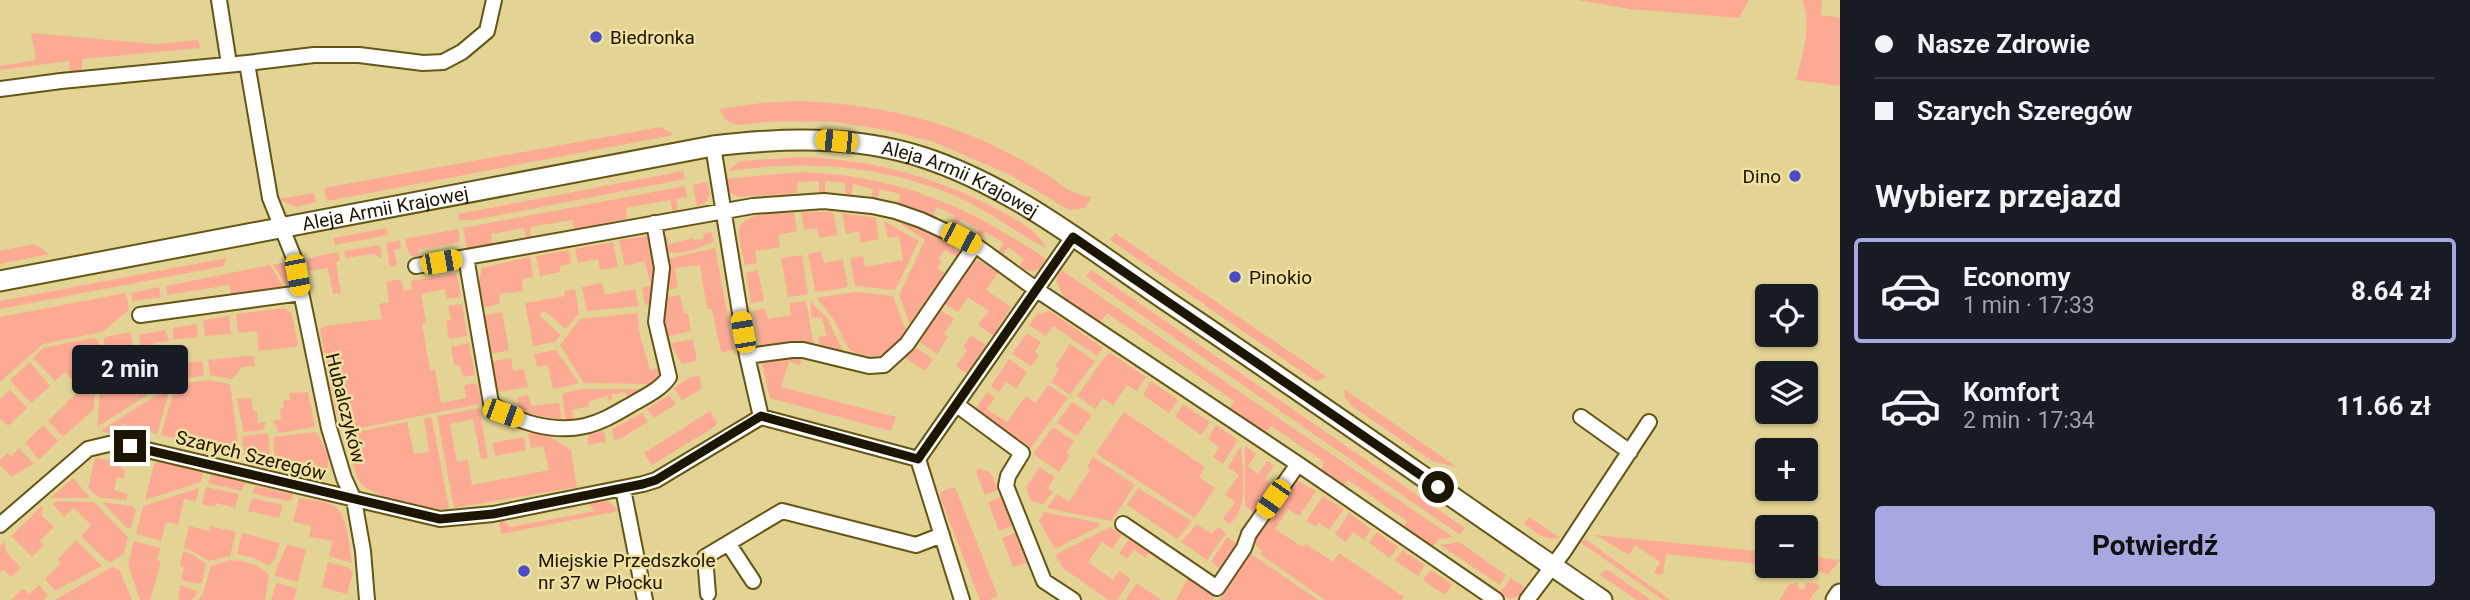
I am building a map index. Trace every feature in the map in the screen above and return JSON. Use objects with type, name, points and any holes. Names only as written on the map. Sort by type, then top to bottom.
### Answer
[{"type":"street","points":[[219,0],[229,64]]},
{"type":"street","points":[[0,89],[314,55],[443,62],[462,52],[487,31],[494,0]]},
{"type":"street","name":"Hubalczyków","points":[[247,63],[270,198],[294,258],[329,428],[344,478],[354,500],[363,551],[367,600]]},
{"type":"street","name":"Aleja Armii Krajowej","points":[[0,281],[713,146],[779,140],[821,140],[910,153],[986,183],[1026,206],[1602,600]]},
{"type":"street","points":[[713,146],[747,356],[761,416],[918,459]]},
{"type":"street","points":[[416,266],[722,211],[789,202],[824,201],[872,206],[921,220],[975,245],[1037,290],[1496,600]]},
{"type":"street","points":[[466,257],[491,403],[503,413],[527,422],[566,428],[585,426],[606,419],[640,400],[665,383],[669,377],[656,322],[662,261],[654,223]]},
{"type":"street","points":[[918,459],[1073,237]]},
{"type":"street","points":[[747,356],[803,351],[869,366],[884,365],[907,344],[975,245]]},
{"type":"street","points":[[141,315],[301,293]]},
{"type":"street","points":[[957,405],[1022,453],[1008,476],[1006,486],[1044,581],[1073,600]]},
{"type":"street","name":"Szarych Szeregów","points":[[0,525],[88,449],[108,444],[130,446],[440,519],[493,514],[656,480],[761,416]]},
{"type":"street","points":[[1581,417],[1630,452]]},
{"type":"street","points":[[1527,600],[1564,551],[1648,422]]},
{"type":"street","points":[[918,459],[962,600]]},
{"type":"street","points":[[1123,524],[1217,589],[1244,548],[1249,534],[1298,464]]},
{"type":"street","points":[[623,489],[645,600]]},
{"type":"street","points":[[708,594],[705,557],[782,511],[916,545],[942,535]]},
{"type":"street","points":[[728,543],[753,581]]},
{"type":"street","points":[[1836,600],[1840,594]]},
{"type":"shaded area","points":[[1578,0],[1749,0],[1739,18],[1630,9]]},
{"type":"shaded area","points":[[1802,0],[1822,0],[1821,15],[1840,18],[1840,86],[1796,80],[1807,30]]},
{"type":"shaded area","points":[[31,33],[157,44],[198,40],[201,48],[82,59],[82,71],[70,72],[69,61],[0,70],[0,66],[36,60]]},
{"type":"shaded area","points":[[797,101],[845,104],[938,124],[984,141],[1072,191],[1092,197],[1085,208],[1069,210],[1010,175],[934,142],[886,130],[836,122],[777,121],[737,125],[726,120],[719,109]]},
{"type":"shaded area","points":[[661,127],[674,135],[327,201],[324,188]]},
{"type":"shaded area","points":[[799,157],[880,166],[957,190],[1018,221],[1035,233],[1046,249],[968,202],[911,180],[851,168],[820,166],[759,167],[728,171],[740,161]]},
{"type":"shaded area","points":[[683,171],[685,179],[474,220],[459,220],[458,214]]},
{"type":"shaded area","points":[[801,172],[869,180],[930,197],[988,223],[1046,259],[1041,268],[1034,271],[1020,270],[1018,269],[1024,259],[1008,247],[1002,256],[997,254],[1004,243],[985,232],[979,241],[974,239],[979,229],[961,219],[956,228],[950,226],[955,216],[937,207],[933,217],[898,204],[900,194],[880,189],[876,200],[871,198],[873,189],[853,184],[851,196],[845,195],[845,183],[825,181],[825,193],[819,192],[819,181],[798,182],[797,193],[738,197],[729,192],[724,179]]},
{"type":"shaded area","points":[[707,182],[708,197],[705,203],[697,206],[693,185]]},
{"type":"shaded area","points":[[685,186],[687,197],[676,199],[678,210],[673,211],[670,200],[626,208],[627,219],[574,229],[572,220],[530,227],[531,237],[526,239],[524,228],[491,234],[492,245],[467,250],[463,228]]},
{"type":"shaded area","points":[[314,193],[316,202],[295,207],[278,199]]},
{"type":"shaded area","points":[[801,212],[833,212],[838,235],[819,238],[817,228],[804,230]]},
{"type":"shaded area","points":[[794,213],[797,231],[778,235],[780,247],[755,251],[757,263],[745,265],[739,235],[741,225],[746,220],[761,215]]},
{"type":"shaded area","points":[[842,213],[876,218],[879,239],[861,243],[859,231],[846,234]]},
{"type":"shaded area","points":[[895,220],[930,232],[964,254],[960,259],[945,250],[938,259],[942,262],[937,268],[948,275],[911,327],[899,295],[925,240]]},
{"type":"shaded area","points":[[884,221],[919,241],[895,290],[855,286],[850,258],[863,256],[865,267],[903,260],[899,236],[888,238]]},
{"type":"shaded area","points":[[387,228],[388,235],[335,245],[333,238]]},
{"type":"shaded area","points":[[458,229],[460,242],[418,250],[419,260],[407,249],[405,239]]},
{"type":"shaded area","points":[[711,232],[714,241],[703,246],[684,252],[665,252],[663,236],[667,236],[669,244],[693,238],[704,239],[703,234]]},
{"type":"shaded area","points":[[1115,233],[1327,377],[1317,381],[1311,378],[1110,240]]},
{"type":"shaded area","points":[[647,236],[654,252],[655,269],[651,304],[645,305],[642,288],[651,285],[644,261],[625,266],[619,240]]},
{"type":"shaded area","points":[[400,240],[401,248],[394,250],[397,266],[390,267],[386,243]]},
{"type":"shaded area","points":[[613,242],[618,267],[600,270],[598,259],[578,263],[575,249]]},
{"type":"shaded area","points":[[34,244],[50,254],[0,264],[0,251]]},
{"type":"shaded area","points":[[380,245],[382,258],[373,254],[346,258],[344,251]]},
{"type":"shaded area","points":[[715,248],[734,349],[721,353],[712,309],[707,309],[700,265],[675,268],[678,288],[665,290],[667,262],[671,258]]},
{"type":"shaded area","points":[[569,250],[571,264],[560,266],[560,272],[540,276],[536,256]]},
{"type":"shaded area","points":[[821,251],[824,263],[843,259],[848,287],[818,292],[815,290],[808,254]]},
{"type":"shaded area","points":[[338,252],[340,259],[336,263],[341,293],[333,294],[328,268],[309,271],[307,261],[309,258]]},
{"type":"shaded area","points":[[802,255],[808,294],[788,297],[781,258]]},
{"type":"shaded area","points":[[530,257],[533,277],[522,279],[523,291],[499,294],[500,304],[481,308],[477,291],[482,268]]},
{"type":"shaded area","points":[[226,258],[224,266],[0,309],[0,301]]},
{"type":"shaded area","points":[[979,260],[998,273],[986,290],[1011,307],[993,336],[978,325],[989,311],[968,297],[958,312],[941,302],[968,262]]},
{"type":"shaded area","points":[[286,262],[289,277],[287,287],[273,265]]},
{"type":"shaded area","points":[[270,265],[285,289],[232,299],[229,285],[167,295],[166,286]]},
{"type":"shaded area","points":[[1060,269],[1453,537],[1439,539],[1431,549],[1402,530],[1407,521],[1348,480],[1342,488],[1320,473],[1324,462],[1271,426],[1264,435],[1228,411],[1234,401],[1107,313],[1100,322],[1064,297],[1056,281]]},
{"type":"shaded area","points":[[758,270],[764,301],[751,303],[746,273]]},
{"type":"shaded area","points":[[1091,270],[1465,528],[1460,535],[1086,277]]},
{"type":"shaded area","points":[[452,273],[457,275],[461,297],[447,299],[445,289],[421,294],[426,323],[422,324],[430,370],[435,370],[441,403],[466,398],[464,385],[477,383],[481,400],[479,404],[345,431],[333,399],[320,329],[324,326],[382,319],[379,304],[389,302],[386,282],[401,279],[404,291],[412,289],[411,281]]},
{"type":"shaded area","points":[[602,283],[605,295],[635,289],[639,306],[587,311],[582,287]]},
{"type":"shaded area","points":[[159,287],[161,297],[132,301],[131,293]]},
{"type":"shaded area","points":[[575,289],[579,313],[567,328],[564,328],[546,312],[540,313],[561,335],[555,342],[533,346],[525,303],[565,296],[564,291]]},
{"type":"shaded area","points":[[855,292],[893,296],[907,333],[889,352],[866,356],[849,349],[834,320],[817,298]]},
{"type":"shaded area","points":[[126,293],[129,310],[102,332],[43,344],[0,382],[0,317]]},
{"type":"shaded area","points":[[680,295],[684,314],[688,313],[691,331],[666,337],[662,328],[663,298]]},
{"type":"shaded area","points":[[806,301],[814,346],[761,349],[753,311],[765,308],[768,319],[791,315],[789,303]]},
{"type":"shaded area","points":[[810,301],[827,318],[844,353],[819,344],[818,337],[827,336],[822,317],[812,318]]},
{"type":"shaded area","points":[[462,304],[467,336],[449,339],[446,321],[451,320],[448,306]]},
{"type":"shaded area","points":[[936,307],[954,319],[944,334],[948,337],[937,354],[915,339]]},
{"type":"shaded area","points":[[284,308],[292,314],[298,345],[296,347],[258,351],[257,331],[238,333],[236,314]]},
{"type":"shaded area","points":[[1050,311],[1103,348],[1097,356],[1053,326],[1046,336],[1029,325],[1037,314]]},
{"type":"shaded area","points":[[502,312],[509,350],[491,354],[483,316]]},
{"type":"shaded area","points":[[638,313],[639,332],[650,370],[662,368],[659,379],[654,384],[584,383],[560,345],[580,319]]},
{"type":"shaded area","points":[[229,316],[231,334],[205,336],[203,320]]},
{"type":"shaded area","points":[[197,324],[198,337],[173,340],[173,328]]},
{"type":"shaded area","points":[[165,330],[169,341],[153,343],[154,347],[141,349],[139,335]]},
{"type":"shaded area","points":[[130,332],[134,349],[122,350],[123,375],[156,371],[156,366],[170,365],[171,380],[97,427],[105,337]]},
{"type":"shaded area","points":[[1027,333],[1041,342],[1035,352],[1039,355],[1032,366],[1012,354]]},
{"type":"shaded area","points":[[971,335],[986,345],[967,374],[956,366],[967,351],[963,347]]},
{"type":"shaded area","points":[[93,338],[99,340],[94,409],[63,437],[48,421],[81,389],[65,372],[55,381],[33,358],[43,348]]},
{"type":"shaded area","points":[[693,339],[697,361],[682,364],[670,343]]},
{"type":"shaded area","points":[[469,343],[475,375],[463,377],[460,365],[454,365],[451,347]]},
{"type":"shaded area","points":[[911,344],[933,359],[925,371],[903,357]]},
{"type":"shaded area","points":[[1070,344],[1095,361],[1070,395],[1051,382],[1059,369],[1055,366]]},
{"type":"shaded area","points":[[556,350],[577,384],[553,389],[548,365],[537,367],[534,354]]},
{"type":"shaded area","points":[[1111,353],[1146,377],[1137,391],[1127,385],[1113,405],[1103,398],[1095,409],[1077,396],[1106,355]]},
{"type":"shaded area","points":[[794,355],[802,358],[800,365],[789,362],[781,387],[896,417],[891,431],[770,398],[762,364],[764,360]]},
{"type":"shaded area","points":[[254,356],[255,366],[242,367],[232,379],[210,375],[208,360]]},
{"type":"shaded area","points":[[511,358],[513,371],[524,369],[528,387],[500,392],[495,388],[489,362]]},
{"type":"shaded area","points":[[1009,359],[1027,372],[1016,389],[1006,381],[999,392],[991,386]]},
{"type":"shaded area","points":[[202,361],[204,376],[178,379],[176,364]]},
{"type":"shaded area","points":[[30,362],[50,386],[31,403],[10,380]]},
{"type":"shaded area","points":[[700,376],[702,388],[682,401],[674,388],[690,377]]},
{"type":"shaded area","points":[[209,380],[230,384],[240,455],[161,435],[176,384]]},
{"type":"shaded area","points":[[1151,381],[1178,400],[1169,413],[1143,395]]},
{"type":"shaded area","points":[[1048,385],[1068,398],[1029,450],[975,410],[987,392],[995,398],[987,409],[1007,422],[1026,396],[1036,403]]},
{"type":"shaded area","points":[[171,386],[157,434],[122,424],[118,436],[100,431]]},
{"type":"shaded area","points":[[582,389],[646,389],[628,401],[625,392],[611,395],[612,399],[609,400],[607,396],[588,402],[589,406],[572,410],[575,422],[566,421],[562,396],[564,393]]},
{"type":"shaded area","points":[[1344,389],[1457,467],[1432,461],[1352,406],[1345,397]]},
{"type":"shaded area","points":[[10,390],[27,408],[8,426],[0,418],[0,399]]},
{"type":"shaded area","points":[[308,392],[315,427],[279,433],[273,421],[281,420],[280,409],[284,408],[283,401],[290,400],[289,393]]},
{"type":"shaded area","points":[[528,395],[531,406],[559,403],[562,420],[520,412],[517,397]]},
{"type":"shaded area","points":[[669,395],[676,404],[654,418],[647,409]]},
{"type":"shaded area","points":[[251,398],[253,411],[257,411],[258,423],[266,422],[263,430],[243,432],[237,399]]},
{"type":"shaded area","points":[[1072,402],[1092,415],[1077,436],[1057,423]]},
{"type":"shaded area","points":[[1183,404],[1210,422],[1201,435],[1175,417]]},
{"type":"shaded area","points":[[479,408],[488,458],[481,459],[473,419],[450,424],[457,462],[468,460],[472,485],[549,470],[543,446],[531,448],[528,434],[541,431],[571,450],[577,487],[454,508],[437,416]]},
{"type":"shaded area","points":[[710,411],[717,422],[716,426],[652,465],[644,453]]},
{"type":"shaded area","points":[[1124,412],[1205,467],[1199,477],[1215,488],[1195,518],[1096,453]]},
{"type":"shaded area","points":[[642,413],[648,422],[614,440],[612,429]]},
{"type":"shaded area","points":[[424,419],[432,419],[449,509],[428,508],[389,499],[367,489],[358,478],[354,467],[347,434],[407,422],[414,454],[429,452]]},
{"type":"shaded area","points":[[43,425],[58,441],[39,460],[25,443]]},
{"type":"shaded area","points":[[1216,425],[1238,440],[1223,464],[1213,457],[1219,447],[1208,439]]},
{"type":"shaded area","points":[[1052,428],[1074,441],[1066,453],[1070,456],[1059,472],[1033,454]]},
{"type":"shaded area","points":[[604,431],[606,442],[587,445],[589,434]]},
{"type":"shaded area","points":[[315,432],[329,456],[327,472],[275,458],[275,437]]},
{"type":"shaded area","points":[[267,433],[270,462],[265,473],[255,470],[257,459],[245,457],[242,438]]},
{"type":"shaded area","points":[[524,437],[526,450],[495,456],[492,443]]},
{"type":"shaded area","points":[[1241,446],[1243,498],[1236,517],[1230,524],[1223,519],[1235,502],[1225,495],[1239,475],[1228,467]]},
{"type":"shaded area","points":[[1245,446],[1256,454],[1248,466],[1258,474],[1267,461],[1274,466],[1265,479],[1276,487],[1256,515],[1245,505]]},
{"type":"shaded area","points":[[19,448],[34,464],[11,477],[0,465],[0,460],[7,453],[11,456]]},
{"type":"shaded area","points":[[1093,457],[1135,485],[1111,521],[1047,508],[1057,494],[1069,502],[1090,470],[1087,467]]},
{"type":"shaded area","points":[[95,458],[112,460],[125,471],[124,479],[117,477],[114,490],[128,494],[126,500],[100,498],[88,488]]},
{"type":"shaded area","points":[[159,461],[200,470],[203,473],[201,482],[145,500],[154,464]]},
{"type":"shaded area","points":[[1039,467],[1055,477],[1048,488],[1053,492],[1043,504],[1031,501],[1026,488]]},
{"type":"shaded area","points":[[979,468],[991,473],[998,490],[985,495],[976,472]]},
{"type":"shaded area","points":[[211,474],[245,483],[242,491],[208,483]]},
{"type":"shaded area","points":[[73,478],[88,498],[50,498]]},
{"type":"shaded area","points":[[1294,479],[1316,491],[1299,516],[1288,509],[1275,529],[1302,547],[1306,544],[1333,562],[1339,553],[1404,597],[1402,600],[1325,600],[1260,554],[1262,551],[1256,545],[1255,537]]},
{"type":"shaded area","points":[[255,486],[293,494],[292,500],[252,493]]},
{"type":"shaded area","points":[[206,487],[239,494],[235,508],[216,503],[215,507],[202,504]]},
{"type":"shaded area","points":[[955,487],[998,596],[989,600],[980,600],[941,500],[940,492]]},
{"type":"shaded area","points":[[199,488],[196,501],[184,499],[178,525],[166,522],[161,541],[136,534],[143,506]]},
{"type":"shaded area","points":[[1138,488],[1192,521],[1177,539],[1127,505]]},
{"type":"shaded area","points":[[1323,496],[1344,509],[1329,530],[1319,523],[1316,527],[1306,521]]},
{"type":"shaded area","points":[[1001,497],[1013,526],[999,531],[988,502]]},
{"type":"shaded area","points":[[252,498],[283,505],[279,518],[248,511]]},
{"type":"shaded area","points":[[299,498],[324,502],[337,509],[345,522],[352,563],[329,556],[333,541],[309,537],[311,526],[293,522]]},
{"type":"shaded area","points":[[57,501],[94,502],[128,537],[124,554],[111,562],[107,561],[81,536],[91,525],[74,508],[64,517],[53,504]]},
{"type":"shaded area","points":[[102,502],[133,506],[136,510],[131,527],[127,528]]},
{"type":"shaded area","points":[[587,502],[609,502],[619,511],[501,534],[499,523],[502,519],[510,527],[595,511]]},
{"type":"shaded area","points":[[43,505],[41,515],[54,527],[40,541],[44,545],[32,557],[11,536]]},
{"type":"shaded area","points":[[1044,512],[1100,523],[1100,526],[1055,549],[1039,521]]},
{"type":"shaded area","points":[[1349,513],[1371,529],[1364,540],[1353,532],[1346,542],[1335,534]]},
{"type":"shaded area","points":[[1529,517],[1560,538],[1545,537],[1524,524]]},
{"type":"shaded area","points":[[1197,524],[1212,534],[1218,527],[1226,533],[1207,560],[1181,542]]},
{"type":"shaded area","points":[[189,526],[209,531],[210,526],[236,532],[230,556],[209,561],[184,548]]},
{"type":"shaded area","points":[[1110,527],[1122,535],[1112,549],[1102,542],[1088,562],[1113,580],[1119,571],[1131,579],[1117,600],[1108,600],[1063,568],[1055,555]]},
{"type":"shaded area","points":[[1377,532],[1398,547],[1390,558],[1369,543]]},
{"type":"shaded area","points":[[242,533],[280,543],[275,559],[269,566],[254,558],[237,554]]},
{"type":"shaded area","points":[[1015,533],[1027,563],[1013,567],[1002,538]]},
{"type":"shaded area","points":[[1595,535],[1755,551],[1755,564],[1666,554],[1663,574],[1659,575],[1654,573],[1660,562],[1635,545],[1629,555]]},
{"type":"shaded area","points":[[1227,537],[1239,545],[1223,571],[1211,562]]},
{"type":"shaded area","points":[[1129,539],[1149,553],[1146,558],[1134,550],[1127,559],[1119,553]]},
{"type":"shaded area","points":[[1585,539],[1670,600],[1663,600],[1580,542]]},
{"type":"shaded area","points":[[76,540],[102,566],[55,591],[45,579],[61,563],[58,559]]},
{"type":"shaded area","points":[[134,541],[160,548],[157,560],[161,562],[150,600],[140,600],[128,565]]},
{"type":"shaded area","points":[[5,542],[6,552],[21,568],[11,577],[3,569],[0,572],[0,546]]},
{"type":"shaded area","points":[[1459,542],[1506,575],[1500,585],[1440,545]]},
{"type":"shaded area","points":[[287,545],[306,549],[298,582],[275,576]]},
{"type":"shaded area","points":[[1402,550],[1425,565],[1418,576],[1395,561]]},
{"type":"shaded area","points":[[183,551],[206,564],[202,582],[198,584],[181,580]]},
{"type":"shaded area","points":[[1250,553],[1318,600],[1219,600]]},
{"type":"shaded area","points":[[1818,557],[1840,560],[1828,575],[1818,572]]},
{"type":"shaded area","points":[[231,560],[252,564],[269,575],[265,600],[198,600],[203,594],[211,566]]},
{"type":"shaded area","points":[[328,562],[348,567],[353,572],[347,594],[322,587]]},
{"type":"shaded area","points":[[112,567],[119,569],[132,600],[55,600]]},
{"type":"shaded area","points":[[1431,570],[1452,584],[1445,595],[1423,580]]},
{"type":"shaded area","points":[[1608,570],[1651,600],[1637,600],[1600,575]]},
{"type":"shaded area","points":[[1188,578],[1215,596],[1213,600],[1176,600]]},
{"type":"shaded area","points":[[1511,578],[1526,588],[1523,594],[1511,599],[1498,595]]},
{"type":"shaded area","points":[[1798,582],[1799,589],[1805,589],[1806,583],[1820,586],[1809,600],[1779,600],[1789,585]]},
{"type":"shaded area","points":[[276,583],[297,588],[294,599],[297,600],[271,600]]},
{"type":"shaded area","points":[[1137,583],[1161,600],[1125,600]]},
{"type":"shaded area","points":[[39,585],[48,595],[44,600],[11,600],[23,588],[29,594]]},
{"type":"shaded area","points":[[180,585],[199,592],[191,600],[178,600]]},
{"type":"place","name":"Biedronka","points":[[596,37]]},
{"type":"place","name":"Dino","points":[[1795,176]]},
{"type":"place","name":"Pinokio","points":[[1235,277]]},
{"type":"place","name":"Miejskie Przedszkole nr 37 w Płocku","points":[[524,571]]},
{"type":"route","points":[[130,446],[440,519],[493,514],[656,480],[761,416],[918,459],[1073,237],[1438,487]]}]
